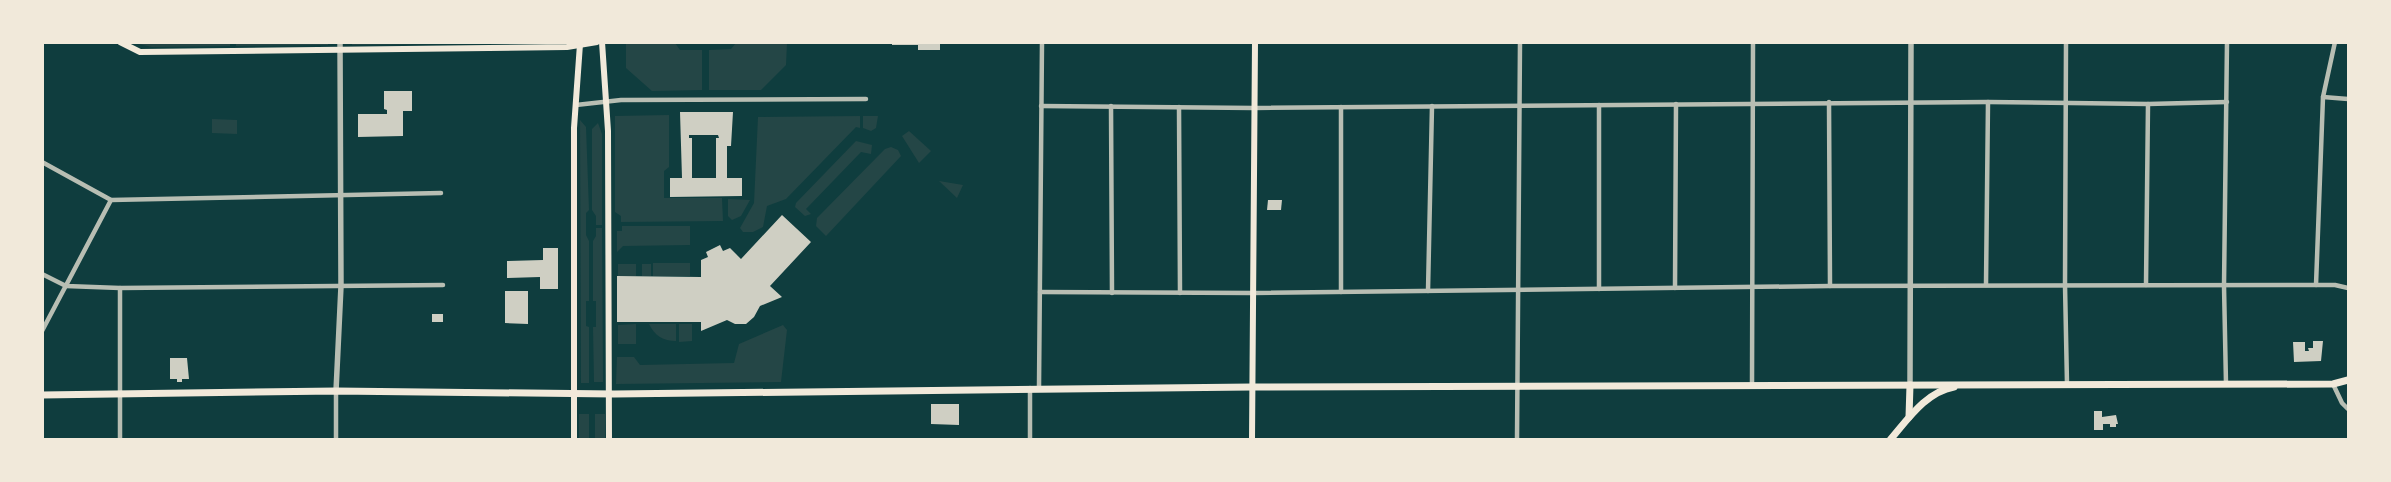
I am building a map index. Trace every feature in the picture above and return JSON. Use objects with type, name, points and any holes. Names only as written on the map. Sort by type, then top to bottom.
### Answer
[{"type":"main road","points":[[120,42],[140,52],[340,46],[580,44],[597,42]]},
{"type":"main road","points":[[602,42],[608,131],[609,440]]},
{"type":"main road","points":[[1252,440],[1255,42]]},
{"type":"main road","points":[[574,440],[574,128],[580,44]]},
{"type":"main road","points":[[42,395],[336,391],[608,394],[1030,388],[1517,385],[2333,384],[2348,380]]},
{"type":"main road","points":[[1890,440],[1908,418],[1937,392],[1969,384]]},
{"type":"main road","points":[[1908,418],[1910,385]]},
{"type":"street","points":[[1039,388],[1042,42]]},
{"type":"street","points":[[1517,440],[1520,42]]},
{"type":"street","points":[[1752,386],[1753,42]]},
{"type":"street","points":[[1910,42],[1910,385]]},
{"type":"street","points":[[2066,42],[2065,285],[2067,384]]},
{"type":"street","points":[[2226,384],[2224,286],[2227,42]]},
{"type":"street","points":[[2316,285],[2323,97],[2334,42]]},
{"type":"street","points":[[336,440],[336,391],[341,286],[340,46]]},
{"type":"street","points":[[2323,97],[2348,99]]},
{"type":"street","points":[[576,105],[605,102],[698,99],[866,99]]},
{"type":"street","points":[[1041,106],[1254,108],[1829,102],[1910,104],[1988,102],[2148,104],[2227,102]]},
{"type":"street","points":[[1829,102],[1830,286]]},
{"type":"street","points":[[1986,285],[1988,102]]},
{"type":"street","points":[[1675,288],[1676,104]]},
{"type":"street","points":[[2146,285],[2148,104]]},
{"type":"street","points":[[1599,105],[1599,289]]},
{"type":"street","points":[[1111,106],[1112,293]]},
{"type":"street","points":[[1428,291],[1432,106]]},
{"type":"street","points":[[1178,107],[1180,293]]},
{"type":"street","points":[[1341,107],[1341,292]]},
{"type":"street","points":[[42,162],[111,200],[441,193]]},
{"type":"street","points":[[42,331],[111,200]]},
{"type":"street","points":[[42,274],[66,286],[120,288],[443,285]]},
{"type":"street","points":[[1040,292],[1253,294],[1986,285],[2224,286],[2335,284],[2348,288]]},
{"type":"street","points":[[120,288],[120,440]]},
{"type":"street","points":[[2333,384],[2342,403],[2348,409]]},
{"type":"street","points":[[1030,388],[1030,440]]},
{"type":"shaded area","points":[[236,42],[328,42],[328,45],[236,46]]},
{"type":"shaded area","points":[[352,42],[511,43],[352,45]]},
{"type":"shaded area","points":[[134,43],[230,43],[230,46],[152,47]]},
{"type":"shaded area","points":[[626,43],[675,43],[680,50],[702,50],[702,90],[652,91],[626,68]]},
{"type":"shaded area","points":[[736,43],[787,43],[786,65],[761,90],[709,90],[709,50],[731,49]]},
{"type":"shaded area","points":[[669,115],[669,167],[664,171],[664,198],[722,198],[723,221],[621,222],[621,216],[615,212],[615,116]]},
{"type":"shaded area","points":[[860,116],[860,128],[856,127],[786,199],[767,206],[763,227],[753,232],[743,232],[740,228],[754,203],[758,117]]},
{"type":"shaded area","points":[[863,116],[878,116],[876,128],[871,131],[863,128]]},
{"type":"shaded area","points":[[212,119],[237,120],[237,134],[212,133]]},
{"type":"shaded area","points":[[580,120],[586,127],[589,210],[586,213],[586,235],[589,241],[589,301],[586,301],[586,326],[589,327],[589,383],[581,383]]},
{"type":"shaded area","points":[[598,123],[602,134],[602,225],[596,225],[596,216],[592,210],[592,129]]},
{"type":"shaded area","points":[[909,131],[931,151],[919,163],[902,136]]},
{"type":"shaded area","points":[[856,141],[872,145],[871,154],[861,152],[806,209],[811,214],[805,216],[795,207],[796,203]]},
{"type":"shaded area","points":[[891,147],[898,150],[901,156],[826,236],[816,226],[817,218],[885,149]]},
{"type":"shaded area","points":[[939,181],[963,185],[957,198]]},
{"type":"shaded area","points":[[728,199],[750,200],[741,216],[732,220],[728,216]]},
{"type":"shaded area","points":[[622,226],[690,226],[690,245],[623,246],[617,252],[617,231],[622,231]]},
{"type":"shaded area","points":[[596,228],[602,228],[603,382],[594,382],[593,327],[596,327],[596,301],[593,301],[593,241],[596,236]]},
{"type":"shaded area","points":[[653,263],[690,263],[690,276],[653,276]]},
{"type":"shaded area","points":[[618,264],[636,264],[636,276],[618,276]]},
{"type":"shaded area","points":[[642,264],[651,264],[651,276],[642,276]]},
{"type":"shaded area","points":[[636,324],[636,344],[618,344],[618,325]]},
{"type":"shaded area","points":[[649,324],[676,324],[676,341],[660,337]]},
{"type":"shaded area","points":[[679,324],[692,324],[692,341],[679,342]]},
{"type":"shaded area","points":[[783,325],[787,330],[781,382],[616,384],[617,357],[634,357],[640,365],[734,363],[739,344]]},
{"type":"shaded area","points":[[579,414],[589,414],[589,439],[579,439]]},
{"type":"shaded area","points":[[595,414],[605,414],[605,439],[595,439]]},
{"type":"building","points":[[892,42],[940,42],[940,50],[918,50],[918,45],[892,45]]},
{"type":"building","points":[[384,91],[412,91],[412,111],[403,111],[403,136],[358,137],[358,114],[387,114],[387,110],[384,109]]},
{"type":"building","points":[[680,112],[733,112],[731,146],[727,146],[727,178],[742,178],[742,196],[670,197],[670,178],[682,178]],"holes":[[[689,135],[718,135],[719,138],[716,138],[716,178],[692,178],[692,138],[689,138]]]},
{"type":"building","points":[[1268,200],[1282,200],[1281,210],[1267,210]]},
{"type":"building","points":[[782,215],[811,242],[770,286],[782,297],[760,306],[754,317],[746,324],[735,324],[727,320],[701,331],[701,322],[617,322],[617,276],[701,277],[701,260],[708,257],[706,252],[720,245],[723,251],[730,248],[741,259]]},
{"type":"building","points":[[543,248],[558,248],[558,289],[540,289],[540,277],[507,278],[507,261],[543,260]]},
{"type":"building","points":[[505,291],[528,291],[528,324],[505,323]]},
{"type":"building","points":[[432,314],[443,314],[443,322],[432,322]]},
{"type":"building","points":[[2313,341],[2323,341],[2321,361],[2294,362],[2293,342],[2305,342],[2305,351],[2309,351],[2308,348],[2313,348]]},
{"type":"building","points":[[170,358],[187,358],[189,379],[182,379],[182,382],[177,382],[177,379],[170,379]]},
{"type":"building","points":[[931,404],[959,404],[959,425],[931,424]]},
{"type":"building","points":[[2094,411],[2102,411],[2102,417],[2116,415],[2118,424],[2116,424],[2116,427],[2110,427],[2110,424],[2103,424],[2103,430],[2094,430]]}]
